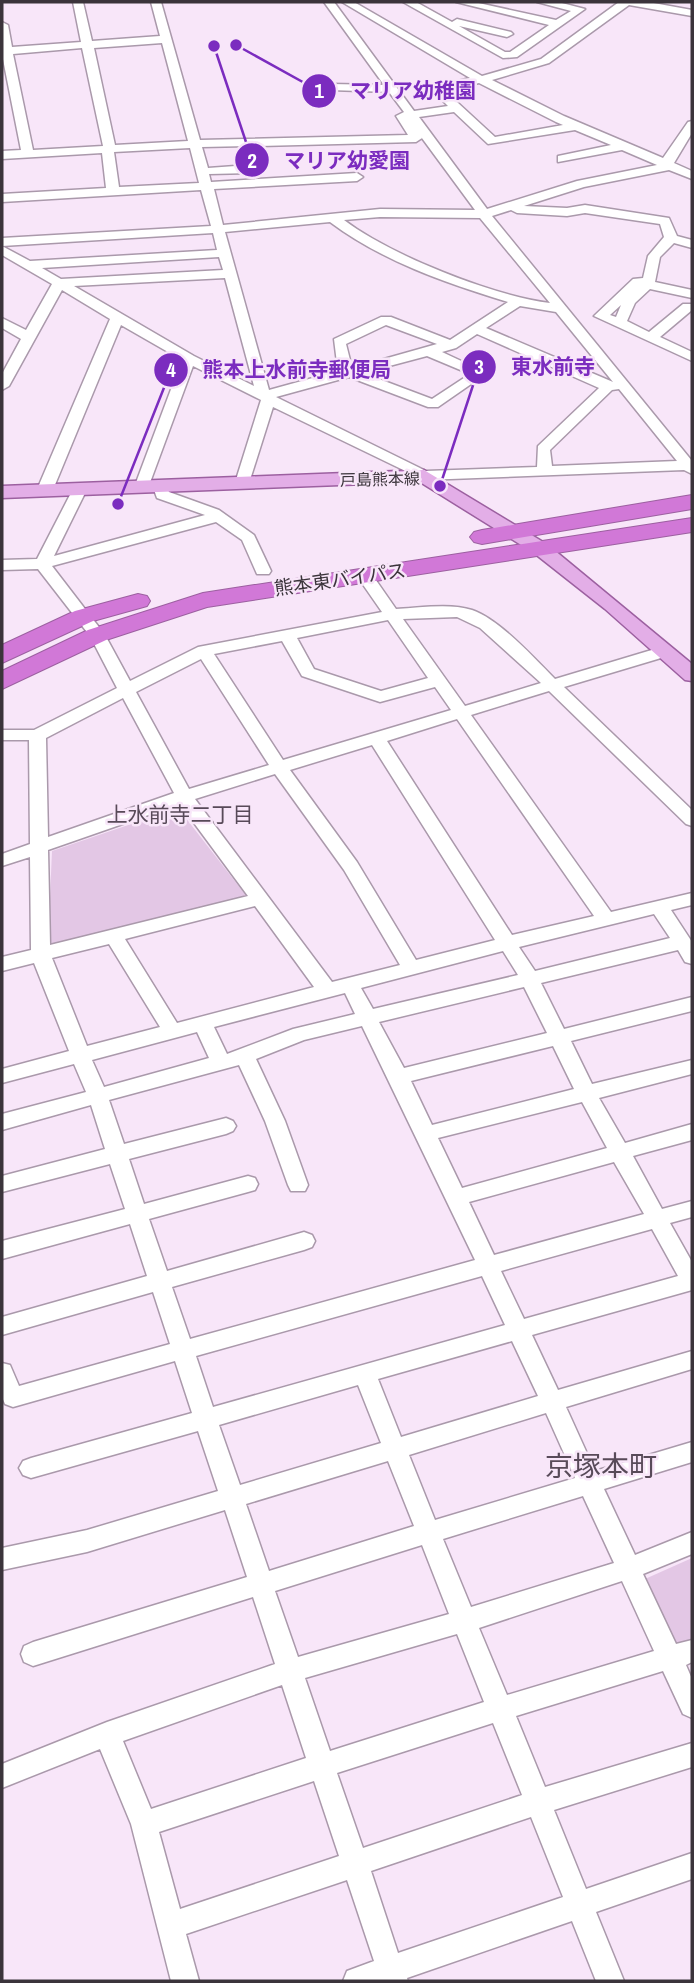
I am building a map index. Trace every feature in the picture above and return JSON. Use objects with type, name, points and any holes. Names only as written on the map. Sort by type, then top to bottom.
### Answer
[{"type":"highway","name":"熊本東バイパス","points":[[2,654],[91,626],[208,581],[515,532],[692,508]]},
{"type":"highway","name":"熊本東バイパス","points":[[2,681],[91,626],[203,600],[541,549],[692,508]]},
{"type":"main road","name":"戸島熊本線","points":[[2,492],[424,476],[541,549],[690,670]]},
{"type":"street","points":[[78,2],[109,149],[113,192]]},
{"type":"street","points":[[156,2],[267,397],[242,483]]},
{"type":"street","points":[[329,2],[411,117],[484,214],[564,313],[615,386],[691,464]]},
{"type":"street","points":[[352,2],[429,14],[507,34]]},
{"type":"street","points":[[429,14],[443,2]]},
{"type":"street","points":[[461,2],[559,24]]},
{"type":"street","points":[[429,14],[503,55],[513,55],[580,9],[542,2]]},
{"type":"street","points":[[576,126],[492,141],[436,89],[515,72],[545,61],[626,2]]},
{"type":"street","points":[[632,2],[692,13]]},
{"type":"street","points":[[396,9],[436,53],[480,79],[576,126],[692,175]]},
{"type":"street","points":[[488,46],[531,18]]},
{"type":"street","points":[[2,24],[5,51],[28,153]]},
{"type":"street","points":[[461,43],[473,38]]},
{"type":"street","points":[[5,51],[166,39]]},
{"type":"street","points":[[436,53],[449,48]]},
{"type":"street","points":[[330,87],[392,89]]},
{"type":"street","points":[[2,155],[195,144],[415,138],[402,117],[455,108]]},
{"type":"street","points":[[668,166],[669,158],[691,127]]},
{"type":"street","points":[[212,171],[255,167],[254,143]]},
{"type":"street","points":[[562,159],[622,146]]},
{"type":"street","points":[[2,242],[219,229],[380,213],[484,214],[581,184],[668,166]]},
{"type":"street","points":[[2,198],[283,182],[295,178],[357,177]]},
{"type":"street","points":[[509,207],[567,212],[585,209],[665,221],[671,238]]},
{"type":"street","points":[[334,219],[380,250],[517,302],[564,313],[601,316],[692,357]]},
{"type":"street","points":[[671,238],[692,244]]},
{"type":"street","points":[[601,316],[649,281],[653,256],[671,238]]},
{"type":"street","points":[[2,250],[189,359],[424,476],[691,464]]},
{"type":"street","points":[[28,265],[225,253]]},
{"type":"street","points":[[59,283],[231,274]]},
{"type":"street","points":[[2,386],[59,283]]},
{"type":"street","points":[[641,286],[690,301]]},
{"type":"street","points":[[620,323],[629,301],[641,286]]},
{"type":"street","points":[[651,337],[690,301]]},
{"type":"street","points":[[267,397],[451,345],[517,302]]},
{"type":"street","points":[[44,492],[117,318]]},
{"type":"street","points":[[348,374],[339,342],[386,320],[451,345]]},
{"type":"street","points":[[2,322],[28,337]]},
{"type":"street","points":[[477,329],[615,386]]},
{"type":"street","points":[[348,374],[433,404],[480,373],[428,351]]},
{"type":"street","points":[[189,359],[151,488],[162,495],[219,516],[250,538],[263,571]]},
{"type":"street","points":[[545,470],[543,449],[615,386]]},
{"type":"street","points":[[42,564],[79,491]]},
{"type":"street","points":[[2,565],[42,564],[219,516]]},
{"type":"street","points":[[42,564],[91,626],[184,796],[327,990]]},
{"type":"street","points":[[365,576],[463,711],[607,920]]},
{"type":"street","points":[[2,735],[37,735],[204,651],[394,614],[469,614],[486,625],[553,684],[692,820]]},
{"type":"street","points":[[287,635],[308,672],[380,697],[441,680]]},
{"type":"street","points":[[204,651],[279,767],[351,866],[412,969]]},
{"type":"street","points":[[2,860],[184,796],[665,651]]},
{"type":"street","points":[[37,735],[41,954],[97,1094],[181,1348],[263,1583],[289,1671],[324,1767],[391,1976]]},
{"type":"street","points":[[31,1468],[692,1281],[618,1152],[530,979],[377,738]]},
{"type":"street","points":[[2,1076],[508,943],[692,899]]},
{"type":"street","points":[[2,964],[260,900]]},
{"type":"street","points":[[2,1122],[97,1094],[245,1056],[300,1034],[530,979],[687,950],[659,907]]},
{"type":"street","points":[[115,938],[172,1031]]},
{"type":"street","points":[[350,985],[399,1077],[629,1571],[681,1654],[692,1706]]},
{"type":"street","points":[[399,1077],[692,1004]]},
{"type":"street","points":[[203,1024],[221,1062]]},
{"type":"street","points":[[245,1056],[275,1121],[298,1185]]},
{"type":"street","points":[[425,1134],[692,1067]]},
{"type":"street","points":[[2,1184],[226,1126]]},
{"type":"street","points":[[455,1198],[692,1132]]},
{"type":"street","points":[[2,1250],[248,1184]]},
{"type":"street","points":[[2,1372],[13,1397],[181,1348],[692,1209]]},
{"type":"street","points":[[2,1326],[304,1241]]},
{"type":"street","points":[[2,1559],[87,1541],[692,1360]]},
{"type":"street","points":[[364,1373],[610,1981]]},
{"type":"street","points":[[33,1654],[692,1452]]},
{"type":"street","points":[[2,1776],[107,1734],[289,1671],[629,1571],[692,1543]]},
{"type":"street","points":[[144,1824],[500,1709],[681,1654]]},
{"type":"street","points":[[107,1734],[144,1824],[185,1981]]},
{"type":"street","points":[[169,1926],[538,1802],[692,1755]]},
{"type":"street","points":[[357,1981],[391,1976],[579,1905],[692,1866]]},
{"type":"shaded area","points":[[178,808],[248,898],[53,946],[48,943],[52,851]]},
{"type":"shaded area","points":[[692,1558],[692,1640],[677,1645],[645,1579]]},
{"type":"place","name":"マリア幼稚園","points":[[236,45]]},
{"type":"place","name":"マリア幼愛園","points":[[214,46]]},
{"type":"place","name":"東水前寺","points":[[440,486]]},
{"type":"place","name":"熊本上水前寺郵便局","points":[[118,504]]},
{"type":"district","name":"上水前寺二丁目","points":[[180,815]]},
{"type":"district","name":"京塚本町","points":[[601,1466]]}]
